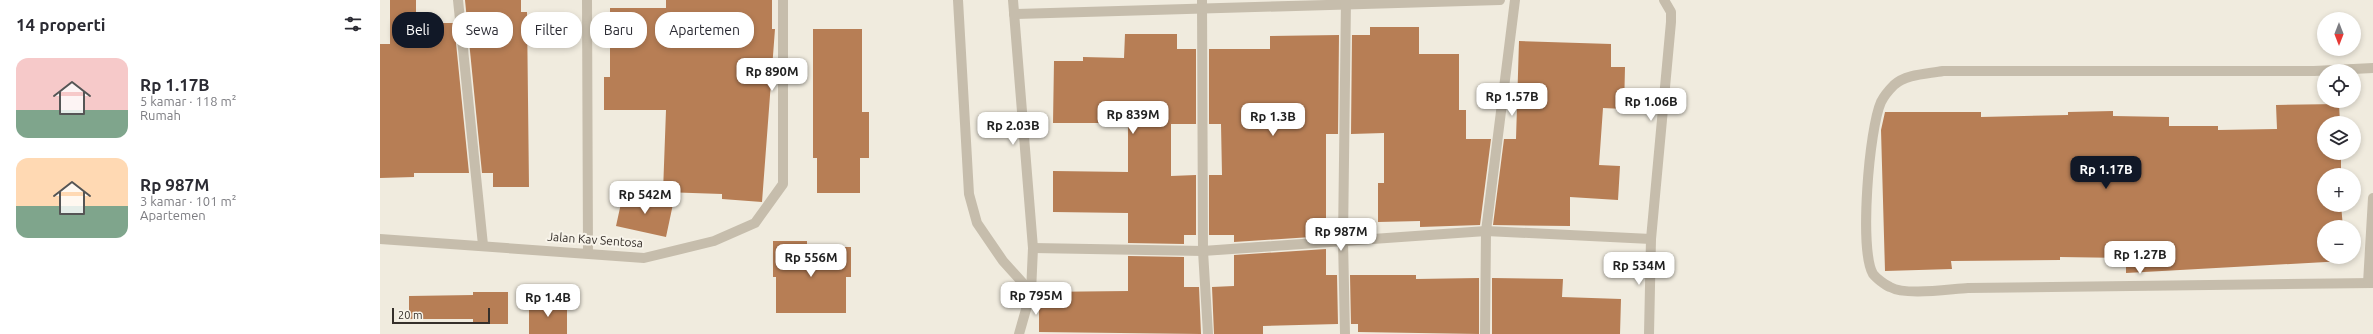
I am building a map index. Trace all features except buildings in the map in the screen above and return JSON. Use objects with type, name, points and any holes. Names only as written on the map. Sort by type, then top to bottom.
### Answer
[{"type":"street","points":[[458,0],[482,245]]},
{"type":"street","points":[[587,0],[588,253]]},
{"type":"street","name":"Jalan Kav Sentosa","points":[[380,239],[482,245],[644,258],[714,241],[755,223],[784,184],[782,0]]},
{"type":"street","points":[[958,0],[969,194],[977,222],[1004,261],[1031,292]]},
{"type":"street","points":[[1013,0],[1033,248],[1031,292],[1019,334]]},
{"type":"street","points":[[1014,14],[1202,5],[1500,0]]},
{"type":"street","points":[[1485,334],[1486,231],[1515,0]]},
{"type":"street","points":[[1649,334],[1650,239],[1671,22],[1671,12],[1664,0]]},
{"type":"street","points":[[1345,334],[1343,240],[1346,2]]},
{"type":"street","points":[[1202,5],[1203,251],[1208,334]]},
{"type":"street","points":[[2373,68],[2314,71],[1943,71],[1917,75],[1894,84],[1881,103],[1868,164],[1867,251],[1873,274],[1890,288],[1907,291],[1968,288],[2370,283],[2373,198]]},
{"type":"street","points":[[1033,248],[1203,251],[1486,231],[1650,239]]}]
